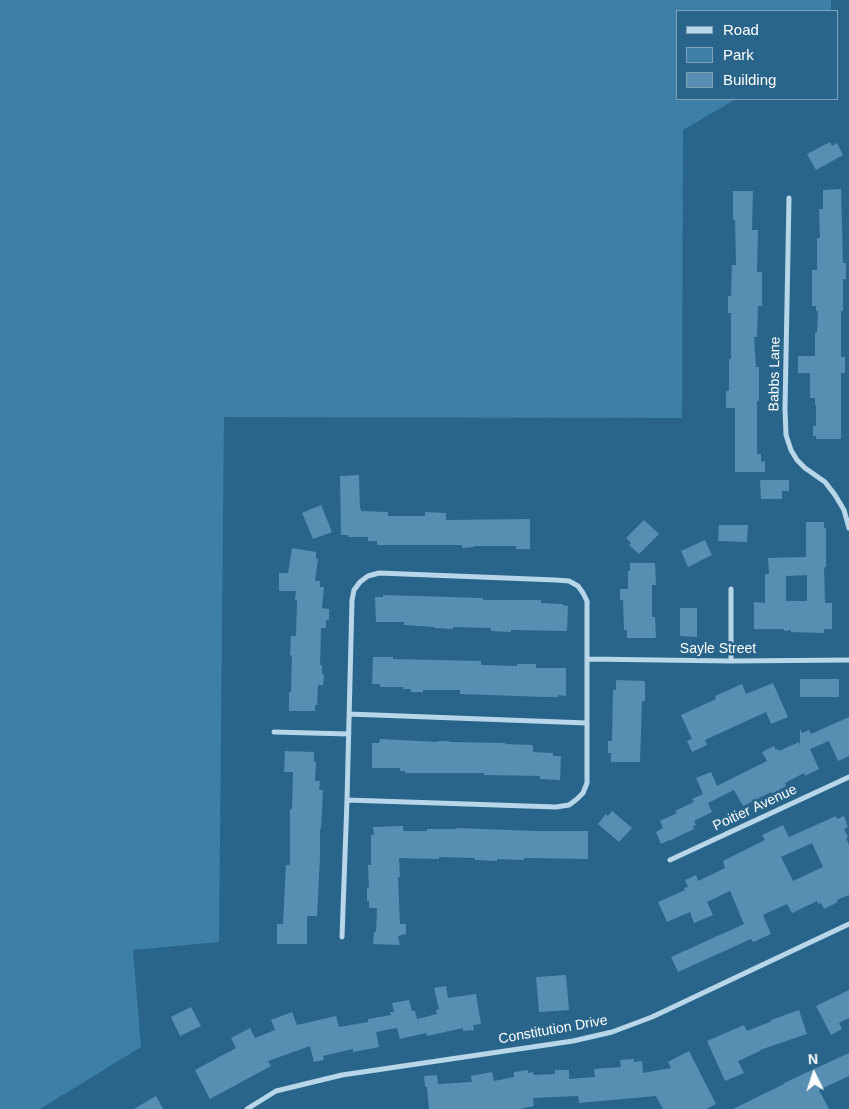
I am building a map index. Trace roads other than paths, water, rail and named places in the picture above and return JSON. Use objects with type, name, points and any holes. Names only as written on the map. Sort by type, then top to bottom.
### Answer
[{"type":"street","name":"Babbs Lane","points":[[789,198],[786,435],[790,450],[797,460],[825,482],[836,495],[844,510],[849,528]]},
{"type":"street","points":[[342,937],[352,600],[354,590],[368,576],[379,572],[569,581],[578,586],[587,601],[587,783],[577,799],[569,804],[556,807],[347,800]]},
{"type":"street","points":[[730,589],[731,661]]},
{"type":"street","name":"Sayle Street","points":[[587,659],[849,660]]},
{"type":"street","points":[[349,714],[587,723]]},
{"type":"street","points":[[274,732],[349,734]]},
{"type":"street","name":"Poitier Avenue","points":[[670,860],[849,777]]},
{"type":"street","name":"Constitution Drive","points":[[250,1108],[276,1091],[342,1075],[573,1041],[612,1032],[652,1017],[849,924]]}]
